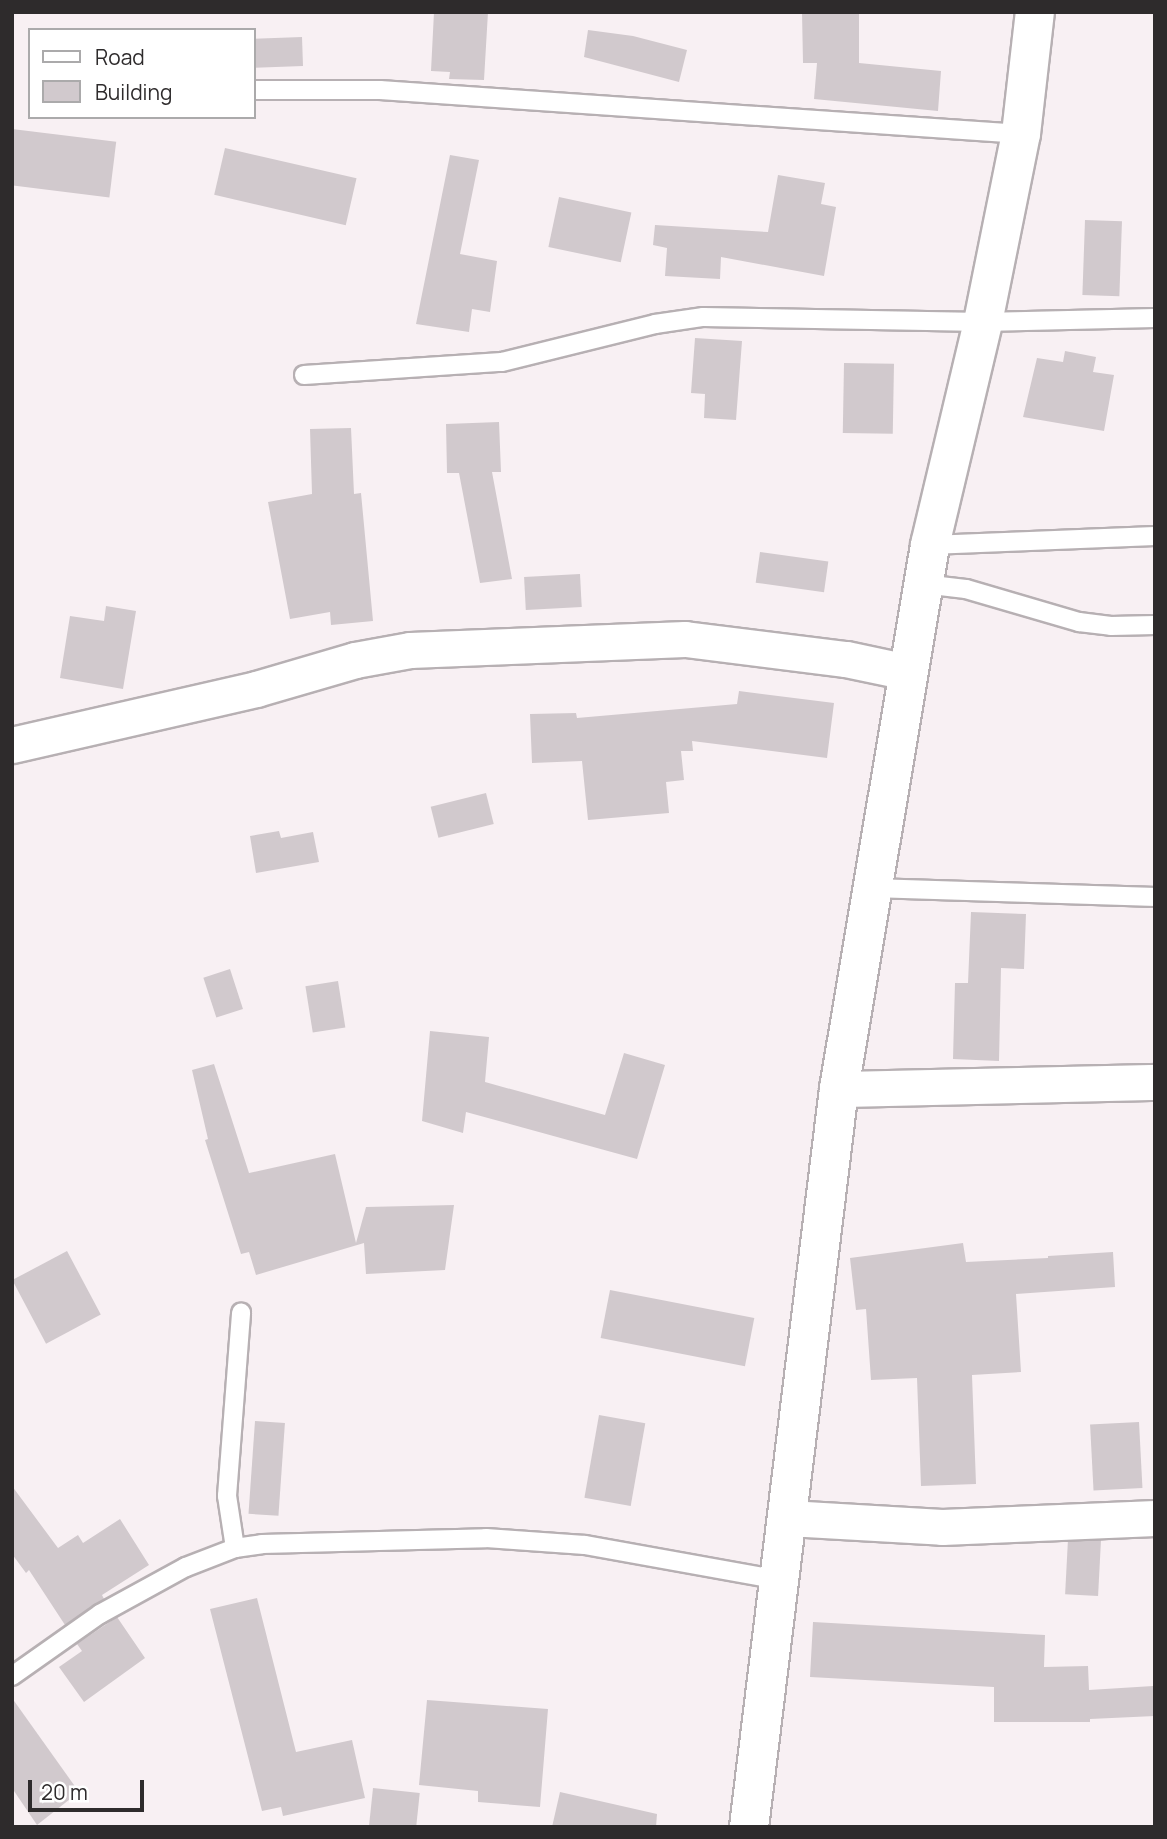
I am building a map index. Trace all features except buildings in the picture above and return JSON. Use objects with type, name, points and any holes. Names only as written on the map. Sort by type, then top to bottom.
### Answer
[{"type":"main road","points":[[749,1827],[839,1089],[930,545],[983,321],[1021,134],[1035,12]]},
{"type":"street","points":[[12,745],[256,689],[355,660],[410,650],[685,639],[846,659],[908,672]]},
{"type":"street","points":[[839,1089],[1155,1082]]},
{"type":"street","points":[[788,1518],[942,1527],[1155,1518]]},
{"type":"lane","points":[[256,90],[380,90],[1021,134]]},
{"type":"lane","points":[[304,375],[502,362],[656,324],[703,317],[983,321],[1155,318]]},
{"type":"lane","points":[[930,545],[1155,536]]},
{"type":"lane","points":[[923,584],[966,589],[1079,622],[1111,626],[1155,625]]},
{"type":"lane","points":[[873,888],[1155,897]]},
{"type":"lane","points":[[235,1548],[227,1496],[241,1313]]},
{"type":"lane","points":[[12,1676],[100,1614],[186,1567],[235,1548],[262,1544],[486,1538],[585,1545],[780,1580]]}]
